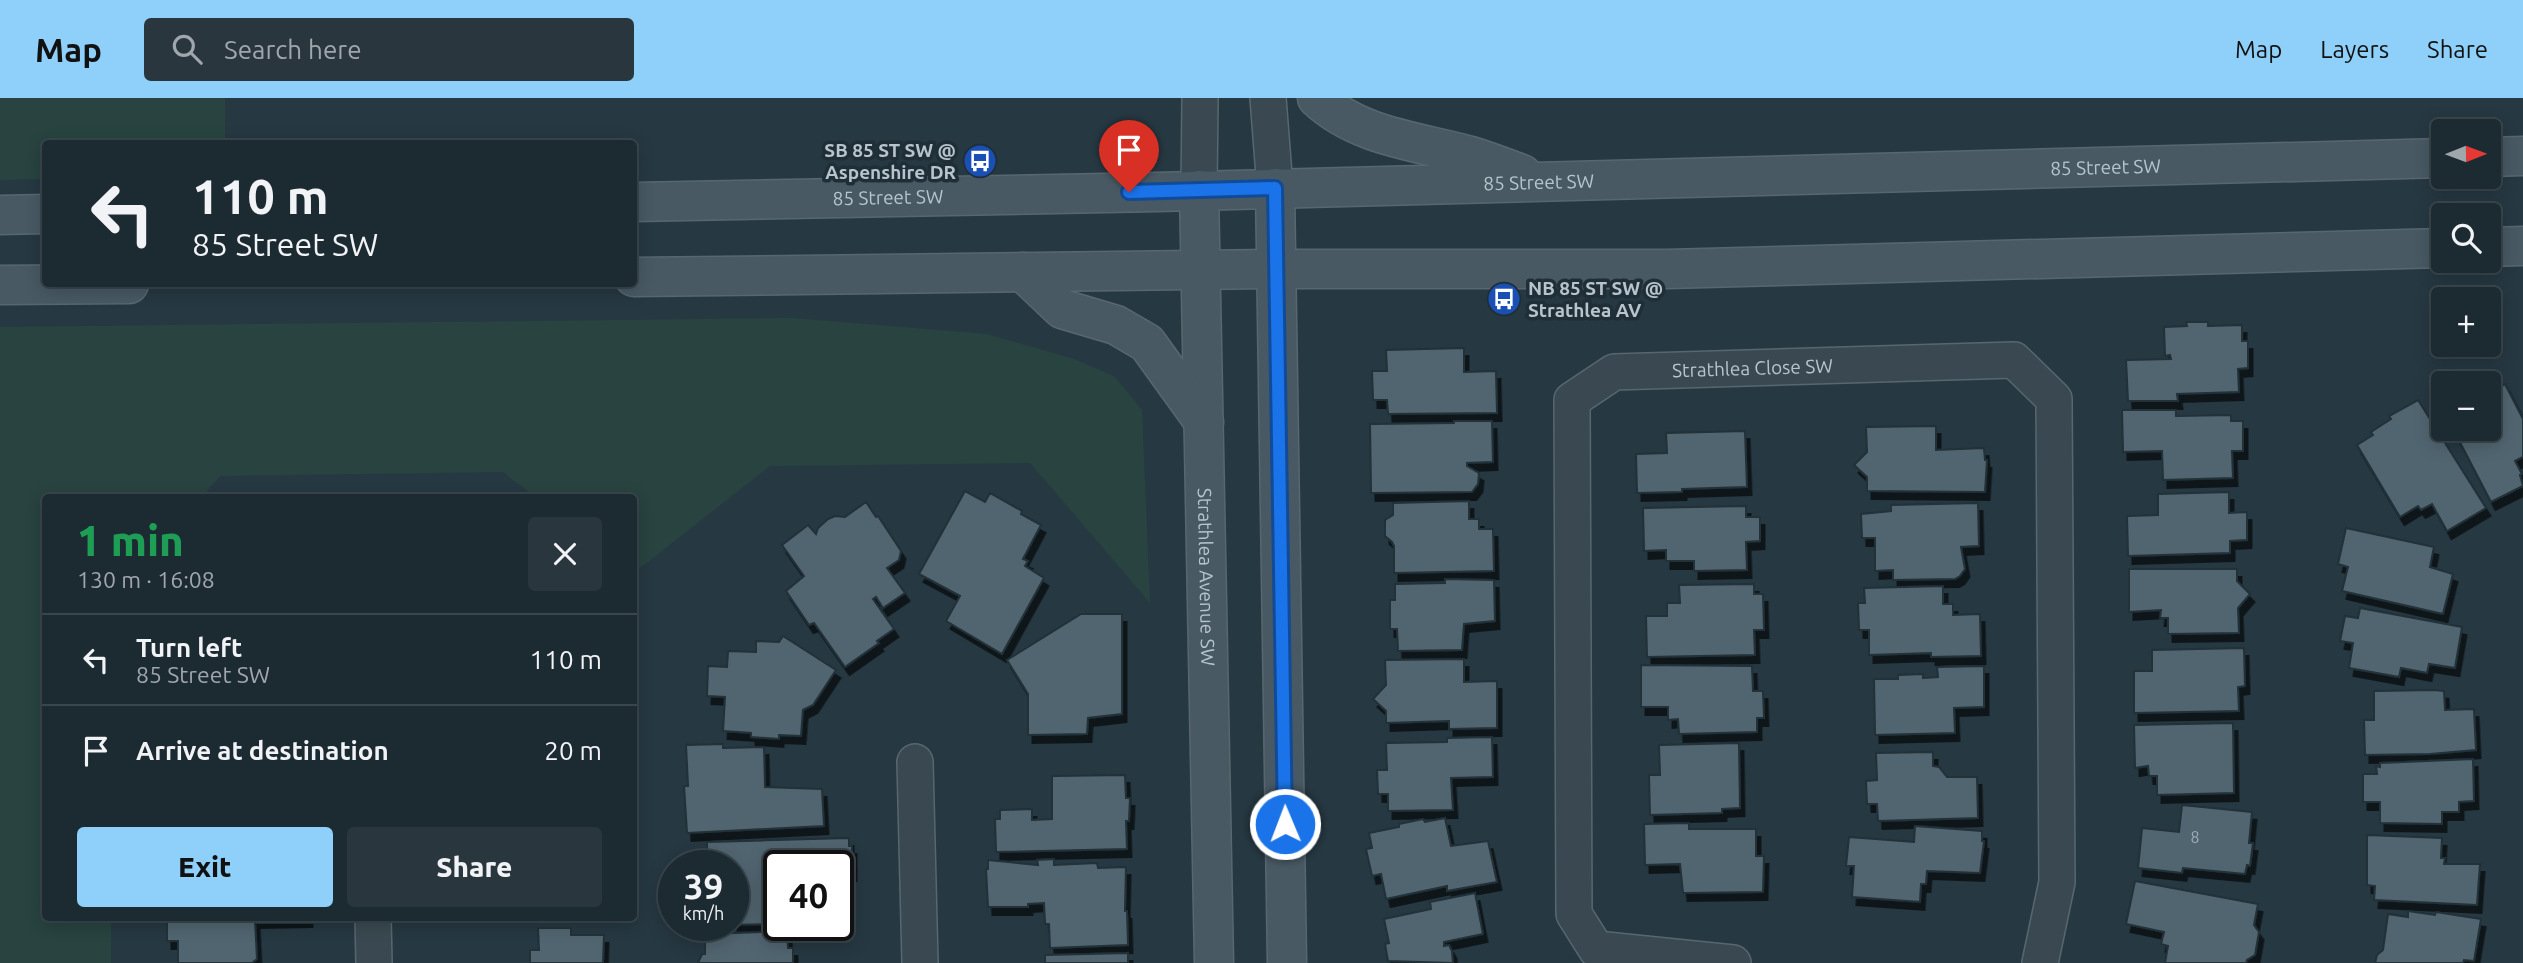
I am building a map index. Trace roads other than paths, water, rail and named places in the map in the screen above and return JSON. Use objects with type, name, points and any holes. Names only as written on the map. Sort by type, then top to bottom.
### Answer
[{"type":"main road","points":[[1317,98],[1334,114],[1366,130],[1474,157],[1544,181]]},
{"type":"main road","points":[[2501,157],[2523,156]]},
{"type":"main road","name":"85 Street SW","points":[[637,202],[2431,158]]},
{"type":"main road","points":[[1275,188],[1287,963]]},
{"type":"main road","name":"Strathlea Avenue SW","points":[[1199,190],[1214,963]]},
{"type":"main road","points":[[0,215],[42,214]]},
{"type":"main road","points":[[2501,247],[2523,246]]},
{"type":"main road","points":[[637,277],[1275,269],[1668,269],[2431,248]]},
{"type":"main road","points":[[1023,272],[1062,309],[1116,325],[1147,342],[1204,422]]},
{"type":"main road","points":[[0,285],[42,285]]},
{"type":"street","points":[[1199,190],[1200,98]]},
{"type":"street","points":[[1268,98],[1275,188]]},
{"type":"street","name":"Strathlea Close SW","points":[[1733,963],[1596,949],[1574,914],[1572,400],[1614,372],[2014,360],[2054,399],[2057,882],[2040,963]]},
{"type":"street","points":[[915,762],[919,963]]},
{"type":"street","points":[[373,921],[374,963]]},
{"type":"place","name":"SB 85 ST SW @ Aspenshire DR","points":[[980,161]]},
{"type":"place","name":"NB 85 ST SW @ Strathlea AV","points":[[1504,299]]}]
